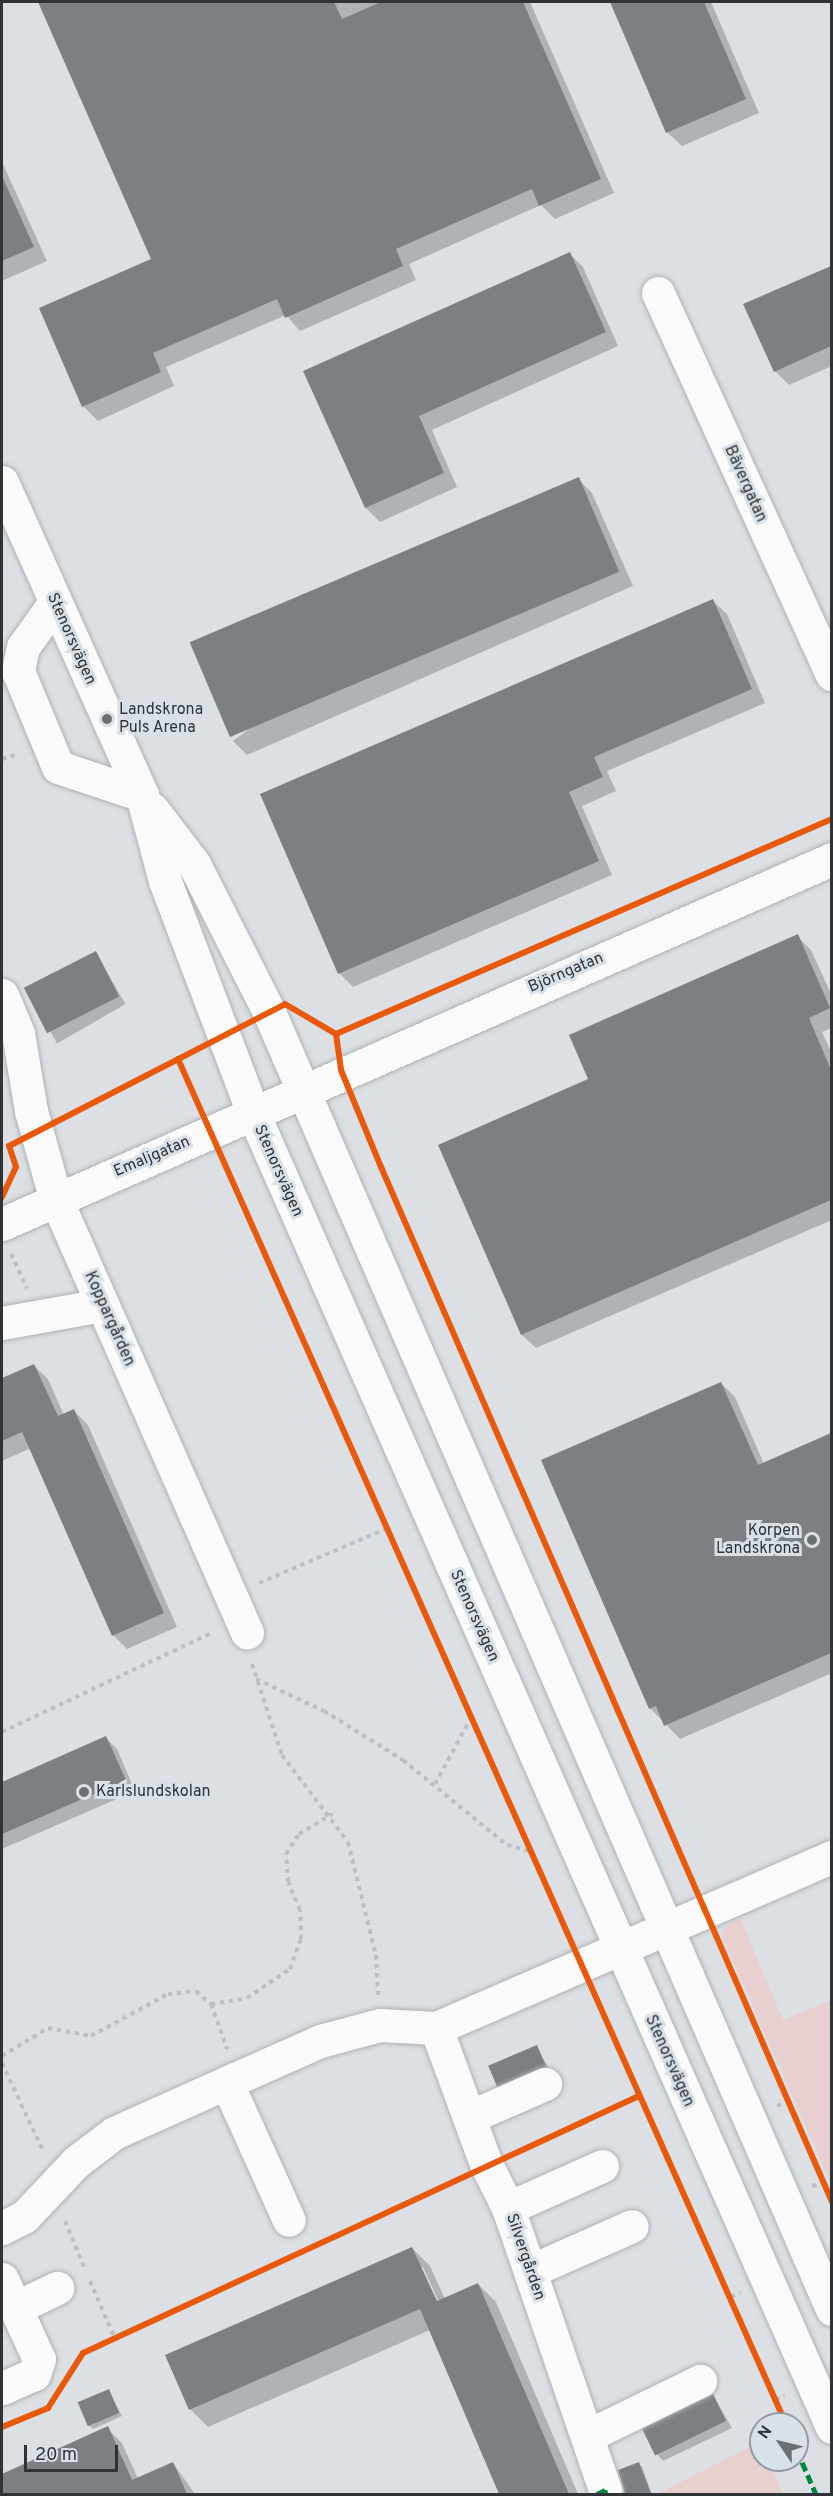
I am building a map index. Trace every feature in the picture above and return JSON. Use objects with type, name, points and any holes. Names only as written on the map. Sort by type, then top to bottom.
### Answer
[{"type":"street","name":"Bävergatan","points":[[658,293],[831,674]]},
{"type":"street","name":"Stenorsvägen","points":[[2,482],[142,795],[165,881],[253,1113],[831,2427]]},
{"type":"street","points":[[55,602],[23,647],[18,671],[58,767],[142,795]]},
{"type":"street","name":"Stenorsvägen","points":[[142,795],[194,864],[302,1090],[663,1929],[831,2309]]},
{"type":"street","name":"Björngatan","points":[[302,1090],[831,859]]},
{"type":"street","name":"Koppargården","points":[[2,995],[18,1034],[30,1111],[55,1197],[247,1633]]},
{"type":"street","name":"Emaljgatan","points":[[2,1224],[55,1197],[302,1090]]},
{"type":"street","points":[[2,1323],[102,1305]]},
{"type":"street","points":[[2,2228],[24,2217],[51,2189],[114,2133],[232,2080],[320,2041],[380,2025],[436,2028],[831,1857]]},
{"type":"street","name":"Silvergården","points":[[436,2028],[469,2117],[508,2208],[605,2490]]},
{"type":"street","points":[[232,2080],[289,2220]]},
{"type":"street","points":[[469,2117],[545,2084]]},
{"type":"street","points":[[508,2208],[602,2166]]},
{"type":"street","points":[[530,2271],[632,2226]]},
{"type":"street","points":[[2,2388],[34,2374],[39,2358],[7,2296],[57,2288]]},
{"type":"street","points":[[587,2436],[700,2381]]},
{"type":"path","points":[[230,1595],[388,1528]]},
{"type":"path","points":[[2,1732],[204,1633],[247,1633],[255,1678],[282,1755],[332,1814],[348,1842],[364,1899],[376,1955],[380,2025]]},
{"type":"path","points":[[255,1678],[324,1711],[435,1784],[507,1845],[533,1852]]},
{"type":"path","points":[[435,1784],[472,1716]]},
{"type":"path","points":[[211,2004],[247,1998],[290,1970],[301,1939],[300,1910],[288,1882],[286,1854],[299,1834],[332,1814]]},
{"type":"path","points":[[2,2056],[48,2028],[92,2036],[168,1994],[196,1991],[211,2004],[232,2080]]},
{"type":"path","points":[[2,2063],[43,2149],[51,2189],[115,2339]]},
{"type":"shaded area","points":[[740,1918],[783,2020],[831,2000],[831,2184],[722,1937],[723,1928]]},
{"type":"shaded area","points":[[749,2447],[749,2472],[772,2472],[784,2494],[657,2494]]},
{"type":"building","points":[[38,2],[334,2],[342,19],[381,2],[523,2],[601,179],[539,206],[532,189],[396,249],[403,266],[285,318],[277,299],[153,353],[161,372],[82,407],[39,308],[151,259]]},
{"type":"building","points":[[610,2],[704,2],[746,99],[666,133]]},
{"type":"building","points":[[2,176],[34,247],[2,261]]},
{"type":"building","points":[[570,252],[606,332],[419,416],[444,473],[365,508],[303,371]]},
{"type":"building","points":[[831,266],[831,346],[774,372],[743,304]]},
{"type":"building","points":[[579,477],[619,572],[230,737],[190,642]]},
{"type":"building","points":[[713,599],[752,689],[594,757],[603,777],[569,792],[599,861],[338,974],[260,794]]},
{"type":"building","points":[[798,934],[830,1008],[809,1018],[831,1070],[831,1200],[521,1335],[438,1145],[588,1079],[569,1035]]},
{"type":"building","points":[[96,951],[119,996],[47,1033],[24,988]]},
{"type":"building","points":[[34,1364],[58,1416],[74,1409],[164,1613],[112,1636],[22,1432],[2,1441],[2,1378]]},
{"type":"building","points":[[721,1382],[758,1465],[831,1433],[831,1653],[664,1726],[656,1706],[649,1709],[541,1460]]},
{"type":"building","points":[[106,1736],[126,1780],[2,1834],[2,1782]]},
{"type":"building","points":[[537,2045],[546,2066],[497,2087],[488,2066]]},
{"type":"building","points":[[412,2247],[437,2301],[478,2283],[569,2494],[499,2494],[420,2309],[189,2410],[165,2355]]},
{"type":"building","points":[[109,2389],[119,2413],[88,2426],[78,2402]]},
{"type":"building","points":[[713,2394],[726,2421],[655,2456],[642,2429]]},
{"type":"building","points":[[108,2426],[132,2480],[173,2462],[187,2494],[2,2494],[2,2474]]},
{"type":"building","points":[[639,2462],[651,2494],[625,2494],[618,2470]]},
{"type":"marked path","points":[[806,2472],[816,2494]]},
{"type":"marked path","points":[[597,2494],[605,2490],[606,2494]]},
{"type":"cycle path","points":[[2,1197],[16,1167],[9,1146],[285,1004],[336,1034],[832,819]]},
{"type":"cycle path","points":[[336,1034],[341,1070],[381,1167],[832,2202]]},
{"type":"cycle path","points":[[178,1059],[781,2412]]},
{"type":"cycle path","points":[[2,2427],[48,2408],[83,2353],[639,2096]]},
{"type":"place","name":"Landskrona Puls Arena","points":[[107,719]]},
{"type":"place","name":"Korpen Landskrona","points":[[812,1540]]},
{"type":"place","name":"Karlslundskolan","points":[[84,1792]]}]
